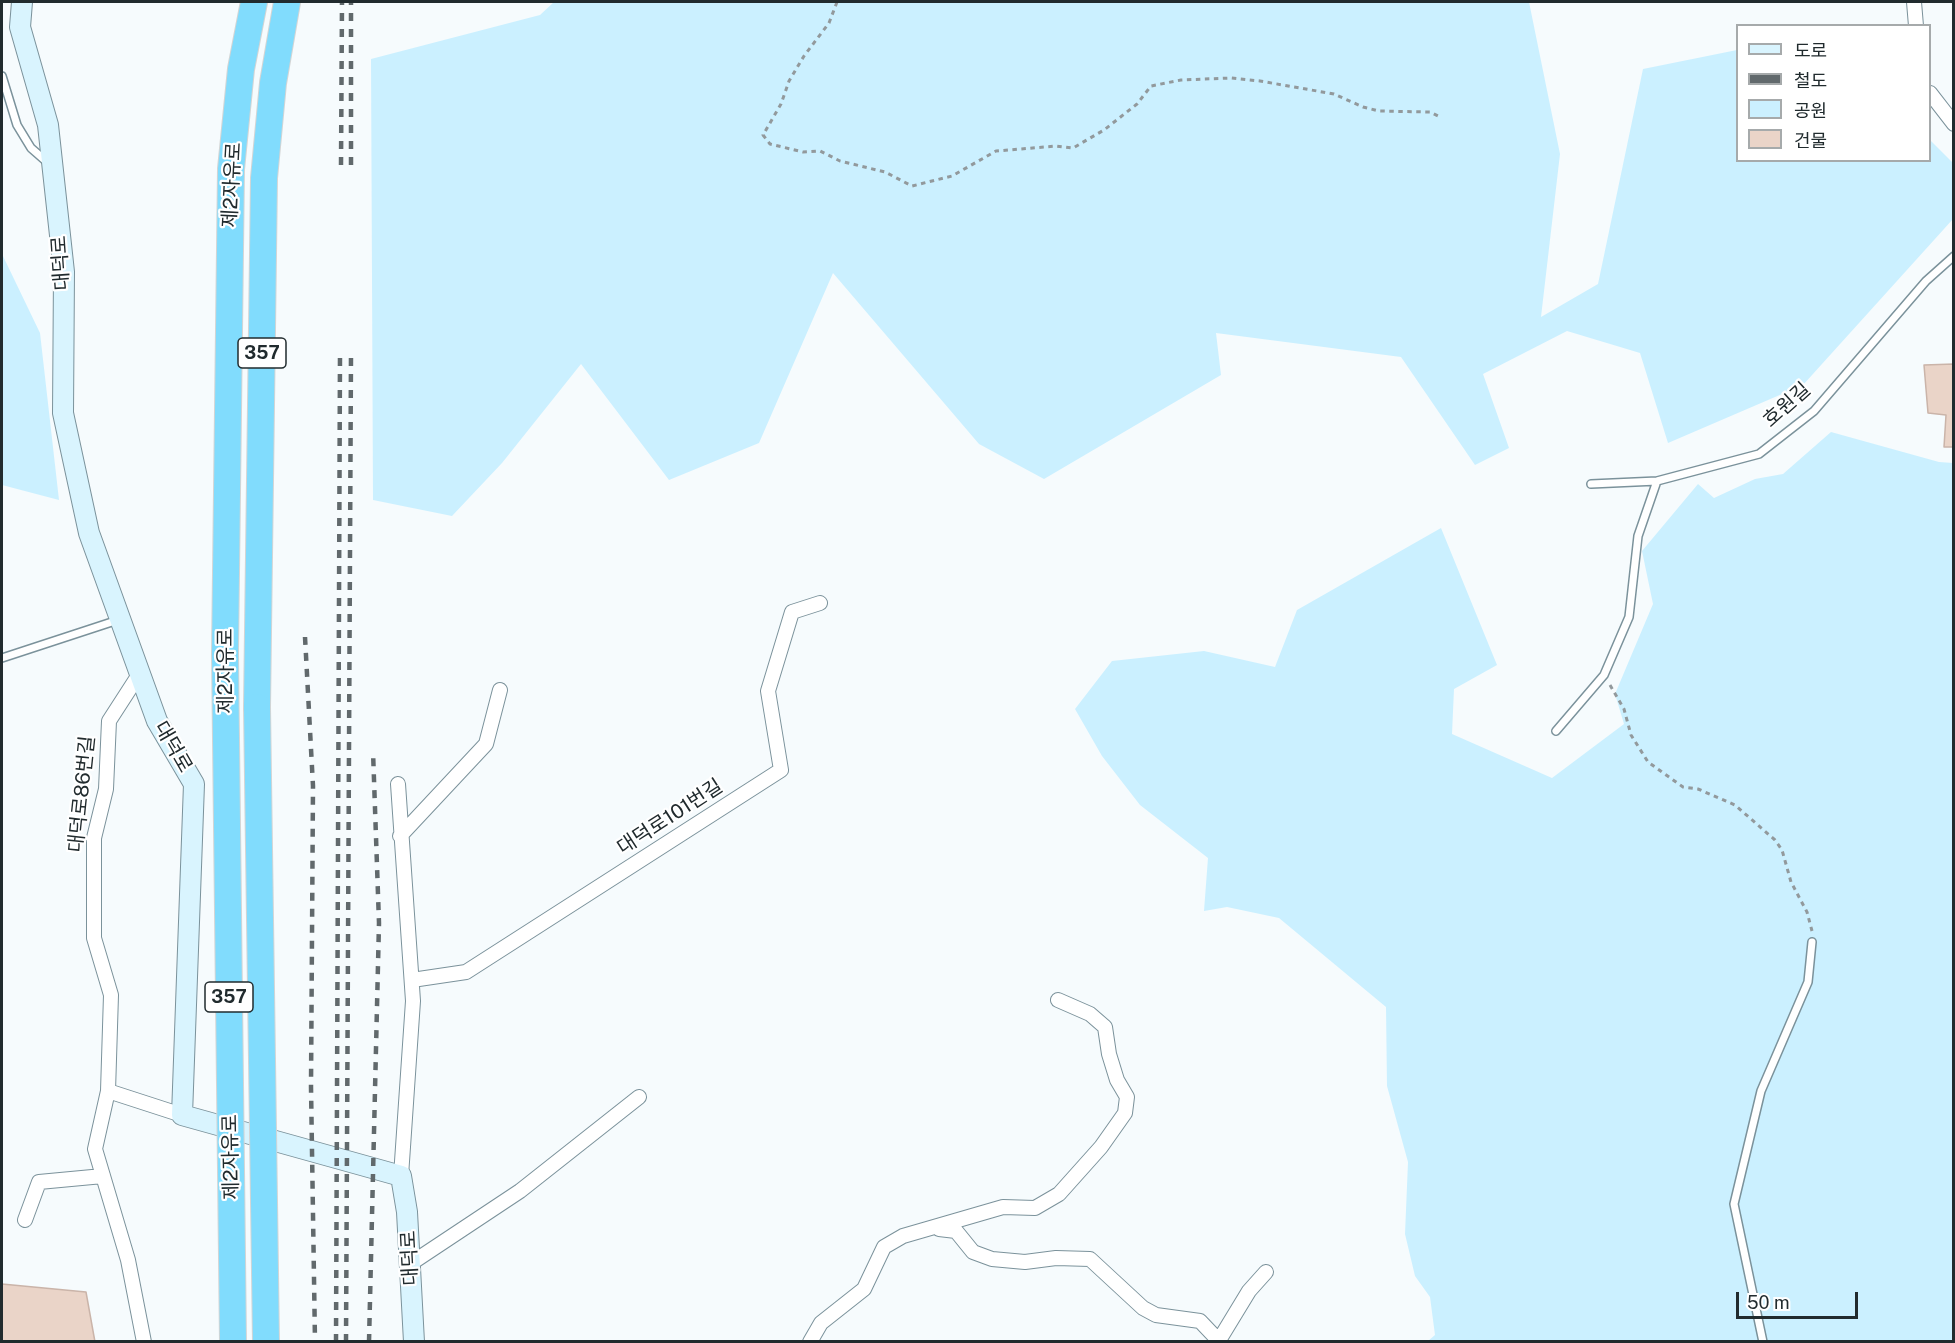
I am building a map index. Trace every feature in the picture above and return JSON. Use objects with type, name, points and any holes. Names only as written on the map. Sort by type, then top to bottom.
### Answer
[{"type":"highway","name":"제2자유로","points":[[233,1341],[225,653],[231,169],[242,69],[254,2]]},
{"type":"highway","name":"제2자유로","points":[[266,1341],[257,707],[264,178],[273,82],[287,2]]},
{"type":"street","name":"대덕로","points":[[22,2],[20,27],[48,124],[64,272],[63,413],[89,533],[157,721],[194,784],[182,1115]]},
{"type":"street","points":[[1914,2],[1916,24]]},
{"type":"street","points":[[1931,96],[1953,124]]},
{"type":"street","name":"대덕로101번길","points":[[412,980],[466,972],[781,770],[768,691],[792,612],[820,603]]},
{"type":"street","name":"대덕로86번길","points":[[140,673],[109,721],[106,789],[94,838],[94,938],[111,995],[108,1091],[95,1149],[128,1260],[144,1341]]},
{"type":"street","points":[[400,836],[486,744],[501,690]]},
{"type":"street","name":"대덕로","points":[[398,784],[413,1001],[401,1176],[407,1212],[414,1341]]},
{"type":"street","points":[[810,1341],[821,1323],[864,1289],[884,1247],[903,1236],[1003,1207],[1035,1208],[1059,1194],[1101,1147],[1125,1113],[1127,1097],[1117,1080],[1109,1054],[1106,1027],[1090,1014],[1058,1000]]},
{"type":"street","points":[[108,1091],[182,1115],[401,1176]]},
{"type":"street","points":[[410,1264],[520,1191],[639,1097]]},
{"type":"street","points":[[25,1220],[39,1182],[103,1176]]},
{"type":"street","points":[[931,1229],[956,1231],[973,1252],[992,1259],[1025,1263],[1056,1258],[1090,1259],[1143,1308],[1156,1316],[1200,1321],[1219,1341],[1249,1291],[1266,1272]]},
{"type":"lane","points":[[2,76],[17,124],[31,148],[53,167]]},
{"type":"lane","name":"호원길","points":[[1591,484],[1658,481],[1759,454],[1814,411],[1911,298],[1953,256]]},
{"type":"lane","points":[[1556,731],[1604,675],[1629,617],[1638,536],[1658,481]]},
{"type":"lane","points":[[2,658],[121,619]]},
{"type":"lane","points":[[1763,1341],[1734,1204],[1761,1091],[1808,982],[1812,942]]},
{"type":"path","points":[[837,2],[829,22],[789,81],[781,104],[764,135],[770,144],[803,152],[820,151],[840,161],[885,172],[912,186],[952,176],[996,151],[1056,146],[1074,148],[1104,130],[1137,104],[1151,86],[1181,80],[1231,78],[1260,81],[1334,94],[1363,107],[1379,111],[1430,112],[1440,117]]},
{"type":"path","points":[[1604,675],[1624,709],[1631,735],[1648,762],[1683,787],[1698,789],[1736,805],[1775,840],[1782,850],[1791,882],[1809,919],[1812,942]]},
{"type":"green space","points":[[554,2],[1529,2],[1560,154],[1541,317],[1598,284],[1643,69],[1736,50],[1736,162],[1931,162],[1931,141],[1953,163],[1953,219],[1803,385],[1668,443],[1640,353],[1567,331],[1483,374],[1509,448],[1475,465],[1401,357],[1216,333],[1221,375],[1044,479],[979,444],[833,273],[759,443],[669,480],[581,364],[502,463],[452,516],[373,500],[371,59],[540,15]]},
{"type":"green space","points":[[2,254],[40,333],[59,500],[2,485]]},
{"type":"green space","points":[[1831,432],[1939,462],[1953,463],[1953,1341],[1428,1341],[1435,1335],[1430,1297],[1415,1276],[1405,1234],[1408,1162],[1387,1086],[1386,1007],[1279,918],[1227,907],[1204,911],[1208,858],[1140,805],[1102,756],[1075,709],[1112,661],[1204,651],[1275,667],[1297,610],[1441,528],[1497,665],[1454,689],[1452,734],[1552,778],[1624,724],[1615,694],[1653,604],[1642,551],[1698,484],[1714,498],[1755,479],[1783,474]]},
{"type":"building","points":[[1954,364],[1954,447],[1944,447],[1946,415],[1928,413],[1924,365]]},
{"type":"building","points":[[2,1284],[86,1292],[95,1342],[2,1342]]},
{"type":"railway","points":[[341,165],[342,2]]},
{"type":"railway","points":[[351,2],[351,165]]},
{"type":"railway","points":[[336,1342],[340,354]]},
{"type":"railway","points":[[346,1342],[351,354]]},
{"type":"railway","points":[[305,637],[313,786],[311,1087],[315,1342]]},
{"type":"railway","points":[[369,1342],[379,923],[373,751]]}]
